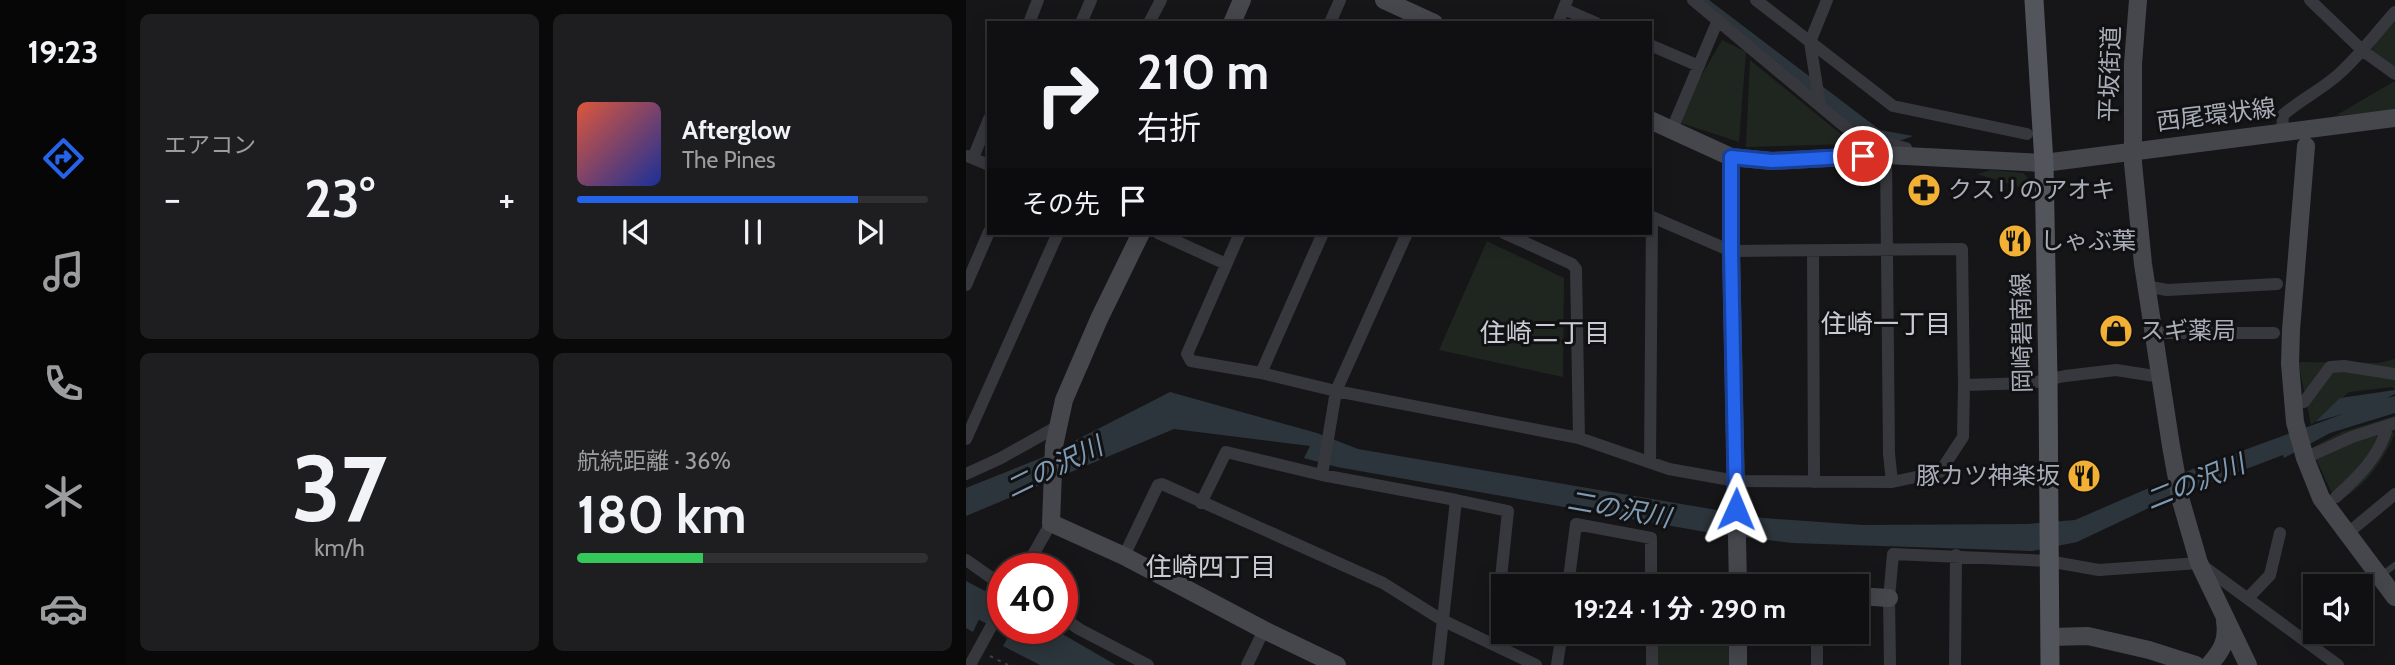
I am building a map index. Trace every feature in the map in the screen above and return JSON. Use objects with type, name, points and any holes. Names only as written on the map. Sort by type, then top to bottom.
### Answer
[{"type":"main road","name":"岡崎碧南線","points":[[2034,0],[2044,163],[2050,665]]},
{"type":"street","points":[[1030,21],[1038,0]]},
{"type":"street","points":[[1082,21],[1091,0]]},
{"type":"street","points":[[1150,21],[1161,0]]},
{"type":"street","points":[[1233,21],[1242,0]]},
{"type":"street","points":[[1331,21],[1340,0]]},
{"type":"street","points":[[1384,0],[1430,21]]},
{"type":"street","points":[[1693,0],[1856,135],[1906,148]]},
{"type":"street","points":[[1756,0],[1893,106],[2027,134]]},
{"type":"street","points":[[1819,102],[1810,42],[1827,0]]},
{"type":"street","name":"平坂街道","points":[[2138,0],[2133,64],[2133,151],[2143,264],[2171,446],[2181,501],[2199,563],[2248,665]]},
{"type":"street","points":[[2310,0],[2363,51],[2395,74]]},
{"type":"street","points":[[1559,21],[1565,4],[1594,21]]},
{"type":"street","points":[[2282,131],[2283,115],[2305,96],[2338,75],[2363,51],[2395,12]]},
{"type":"street","points":[[1672,129],[1718,20]]},
{"type":"street","points":[[1652,46],[1699,66]]},
{"type":"street","name":"西尾環状線","points":[[1652,121],[1731,157],[1772,161],[1886,155],[2044,163],[2282,131],[2307,138],[2395,118]]},
{"type":"street","points":[[987,123],[969,157],[987,164]]},
{"type":"street","points":[[2307,138],[2290,364],[2295,422],[2304,457],[2321,498],[2395,597]]},
{"type":"street","points":[[1886,155],[1889,454],[1892,482]]},
{"type":"street","points":[[1731,157],[1738,574]]},
{"type":"street","points":[[1239,235],[1187,354],[1191,361],[1579,438],[1669,469],[1737,481],[1892,482],[1940,472],[1963,436],[1962,249],[1731,251],[1652,216]]},
{"type":"street","points":[[966,285],[988,235]]},
{"type":"street","points":[[966,439],[1057,235]]},
{"type":"street","points":[[1034,553],[1051,523],[1054,446],[1064,400],[1099,319],[1140,235]]},
{"type":"street","points":[[1162,235],[1226,264]]},
{"type":"street","points":[[1261,373],[1322,235]]},
{"type":"street","points":[[1322,470],[1336,391],[1406,235]]},
{"type":"street","points":[[1508,235],[1572,264],[1576,270],[1579,438]]},
{"type":"street","points":[[1650,462],[1651,235]]},
{"type":"street","points":[[1813,250],[1814,482]]},
{"type":"street","points":[[2146,286],[2167,290],[2277,284]]},
{"type":"street","points":[[2151,324],[2274,333]]},
{"type":"street","points":[[2304,402],[2330,367],[2344,366],[2395,374]]},
{"type":"street","points":[[1964,385],[2032,383],[2116,370],[2161,377]]},
{"type":"street","points":[[2304,457],[2391,424]]},
{"type":"street","points":[[2336,497],[2365,471],[2384,442],[2391,424]]},
{"type":"street","points":[[966,474],[1058,426]]},
{"type":"street","points":[[1201,503],[1226,452],[1322,470],[1508,512],[1494,645]]},
{"type":"street","points":[[1124,556],[1158,485],[1162,484],[1383,583],[1442,620],[1536,665]]},
{"type":"street","points":[[2348,534],[2395,494]]},
{"type":"street","points":[[1438,665],[1456,499]]},
{"type":"street","points":[[1051,523],[1124,556],[1336,665]]},
{"type":"street","points":[[1570,574],[1576,524],[1651,538],[1651,574]]},
{"type":"street","points":[[2248,597],[2270,575],[2280,533]]},
{"type":"street","points":[[1890,665],[1889,598],[1893,554],[2048,561],[2099,570],[2199,563],[2338,665]]},
{"type":"street","points":[[1955,665],[1956,555]]},
{"type":"street","points":[[966,560],[987,575]]},
{"type":"street","points":[[1869,597],[1889,598]]},
{"type":"street","points":[[2209,665],[2224,644],[2227,634],[2224,618]]},
{"type":"street","points":[[1078,628],[1148,665]]},
{"type":"street","points":[[1247,665],[1264,630]]},
{"type":"street","points":[[970,665],[987,634]]},
{"type":"street","points":[[2050,637],[2088,636],[2149,650],[2196,665]]},
{"type":"street","points":[[1557,665],[1560,644]]},
{"type":"street","points":[[1651,644],[1652,665]]},
{"type":"street","points":[[1738,644],[1738,665]]},
{"type":"street","points":[[1817,644],[1817,665]]},
{"type":"lane","points":[[2380,577],[2395,565]]},
{"type":"path","points":[[979,649],[1008,665]]},
{"type":"shaded area","points":[[2395,18],[2395,67],[2370,51]]},
{"type":"shaded area","points":[[1722,40],[1746,52],[1739,142],[1675,121]]},
{"type":"shaded area","points":[[1750,60],[1853,144],[1746,147]]},
{"type":"shaded area","points":[[2393,82],[2395,110],[2335,116]]},
{"type":"shaded area","points":[[1991,170],[2023,173],[2035,185],[2027,191],[1977,174]]},
{"type":"shaded area","points":[[1487,241],[1564,278],[1563,377],[1439,350]]},
{"type":"shaded area","points":[[2395,359],[2395,390],[2392,387],[2349,392],[2311,425],[2298,362],[2379,363]]},
{"type":"shaded area","points":[[2395,416],[2395,431],[2392,431],[2395,434],[2378,464],[2364,482],[2336,502],[2311,448],[2342,432]]},
{"type":"shaded area","points":[[1657,644],[1729,644],[1729,665],[1658,665]]},
{"type":"water","points":[[1695,0],[1709,0],[1880,130],[1913,136],[1899,141],[1861,133]]},
{"type":"water","name":"二の沢川","points":[[2395,390],[2395,394],[2387,398],[2395,396],[2395,413],[2330,433],[2284,458],[2283,455],[2170,498],[2077,542],[2032,551],[1792,543],[1711,533],[1337,467],[1304,458],[1310,446],[1174,429],[966,516],[966,488],[1041,458],[1170,392],[1317,433],[1358,449],[1764,518],[1862,525],[2027,524],[2075,520],[2195,468],[2343,414],[2315,422],[2340,398]]},
{"type":"water","points":[[966,581],[987,592],[987,602],[973,632],[966,628]]},
{"type":"water","points":[[1078,643],[1116,665],[1040,665],[1003,646]]},
{"type":"waterway","points":[[966,602],[987,613]]},
{"type":"place","name":"クスリのアオキ","points":[[1924,190]]},
{"type":"place","name":"しゃぶ葉","points":[[2015,241]]},
{"type":"place","name":"スギ薬局","points":[[2116,331]]},
{"type":"place","name":"豚カツ神楽坂","points":[[2084,476]]},
{"type":"district","name":"住崎一丁目","points":[[1886,324]]},
{"type":"district","name":"住崎二丁目","points":[[1545,333]]},
{"type":"district","name":"住崎四丁目","points":[[1211,567]]},
{"type":"route","points":[[1736,509],[1731,157],[1772,161],[1863,156]]}]
